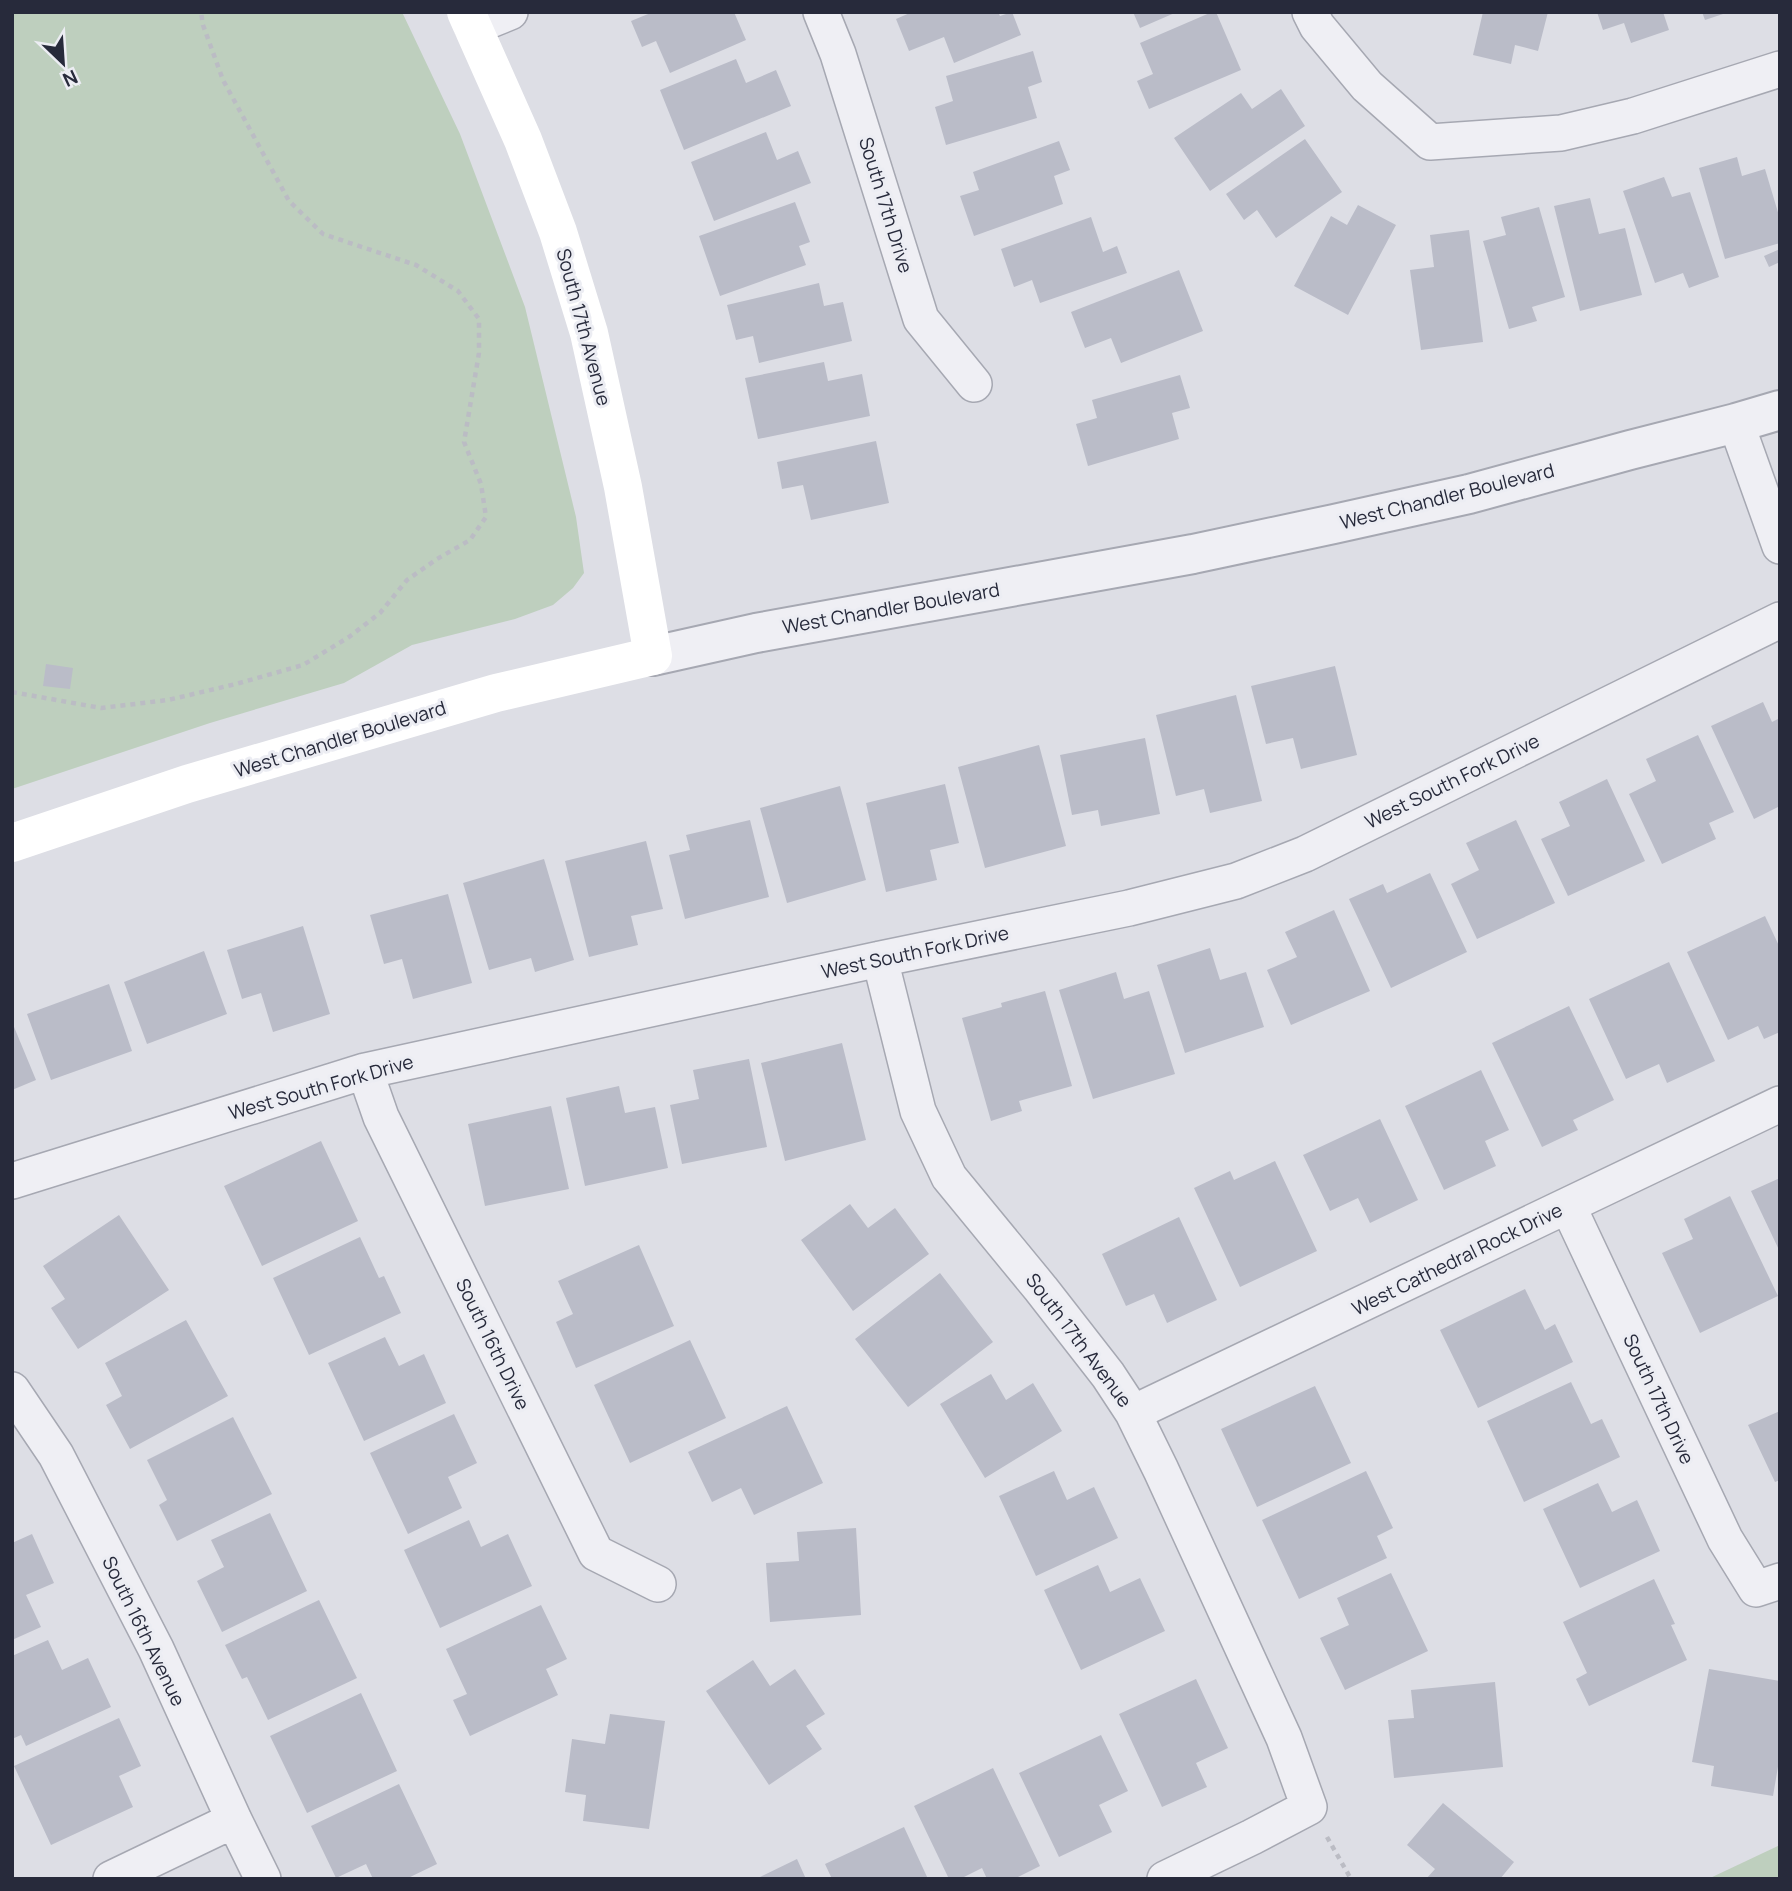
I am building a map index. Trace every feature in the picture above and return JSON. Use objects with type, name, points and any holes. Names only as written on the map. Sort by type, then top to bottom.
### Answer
[{"type":"main road","name":"South 17th Avenue","points":[[469,20],[541,186],[589,333],[623,488],[653,656]]},
{"type":"main road","name":"West Chandler Boulevard","points":[[12,842],[187,785],[496,693],[653,656]]},
{"type":"street","points":[[469,20],[510,12]]},
{"type":"street","name":"South 17th Drive","points":[[821,12],[842,67],[921,319],[974,384]]},
{"type":"street","points":[[1310,12],[1317,26],[1367,86],[1430,142],[1561,133],[1633,116],[1780,69]]},
{"type":"street","name":"West Chandler Boulevard","points":[[653,656],[756,633],[1193,554],[1334,524],[1469,494],[1780,410]]},
{"type":"street","points":[[1737,423],[1780,546]]},
{"type":"street","name":"West South Fork Drive","points":[[12,1181],[365,1071],[1129,908],[1236,881],[1305,854],[1780,620]]},
{"type":"street","name":"South 17th Avenue","points":[[880,959],[918,1111],[949,1177],[1050,1300],[1108,1375],[1133,1413],[1284,1738],[1309,1807]]},
{"type":"street","name":"South 16th Drive","points":[[365,1071],[381,1117],[596,1553],[659,1584]]},
{"type":"street","name":"West Cathedral Rock Drive","points":[[1133,1413],[1780,1104]]},
{"type":"street","name":"South 17th Drive","points":[[1568,1206],[1725,1539],[1768,1585]]},
{"type":"street","name":"South 16th Avenue","points":[[12,1390],[56,1455],[156,1649],[263,1879]]},
{"type":"street","points":[[1165,1879],[1252,1838],[1309,1807]]},
{"type":"street","points":[[111,1879],[234,1820]]},
{"type":"path","points":[[12,692],[101,708],[168,700],[303,665],[349,637],[380,613],[407,580],[470,540],[486,517],[481,484],[464,442],[480,353],[479,319],[458,291],[416,265],[323,234],[289,201],[223,80],[201,12]]},
{"type":"path","points":[[1309,1807],[1351,1879]]},
{"type":"green space","points":[[12,12],[402,12],[460,134],[525,307],[576,517],[584,573],[573,588],[553,605],[515,619],[412,645],[344,683],[210,723],[12,789]]},
{"type":"green space","points":[[1780,1845],[1780,1879],[1708,1879]]},
{"type":"building","points":[[653,12],[734,12],[746,40],[670,73],[656,41],[642,47],[631,21]]},
{"type":"building","points":[[912,12],[998,12],[1000,16],[1012,12],[1021,35],[954,63],[944,37],[909,51],[896,19]]},
{"type":"building","points":[[1133,12],[1177,12],[1140,28]]},
{"type":"building","points":[[1216,12],[1241,70],[1149,109],[1137,81],[1153,74],[1140,43]]},
{"type":"building","points":[[1483,12],[1548,12],[1538,51],[1515,45],[1511,64],[1473,55]]},
{"type":"building","points":[[1597,12],[1663,12],[1669,30],[1631,43],[1624,23],[1603,30]]},
{"type":"building","points":[[1702,12],[1726,12],[1726,13],[1705,20]]},
{"type":"building","points":[[1033,51],[1042,82],[1028,87],[1037,118],[946,145],[935,107],[953,101],[946,76]]},
{"type":"building","points":[[736,59],[746,83],[776,70],[791,106],[684,150],[660,90]]},
{"type":"building","points":[[1281,89],[1305,126],[1210,191],[1174,138],[1241,93],[1252,109]]},
{"type":"building","points":[[766,132],[777,160],[798,151],[811,183],[714,221],[691,162]]},
{"type":"building","points":[[1305,139],[1342,192],[1276,238],[1257,210],[1244,220],[1226,194]]},
{"type":"building","points":[[1059,141],[1070,170],[1054,176],[1063,204],[974,236],[960,196],[979,190],[973,172]]},
{"type":"building","points":[[1737,157],[1742,176],[1765,169],[1780,219],[1780,243],[1725,259],[1699,168]]},
{"type":"building","points":[[1664,177],[1672,197],[1690,192],[1719,277],[1689,288],[1683,273],[1655,283],[1623,191]]},
{"type":"building","points":[[1590,198],[1599,234],[1625,228],[1642,295],[1580,311],[1554,206]]},
{"type":"building","points":[[795,202],[810,242],[799,246],[806,265],[720,296],[699,236]]},
{"type":"building","points":[[1358,205],[1396,225],[1348,315],[1294,286],[1331,216],[1347,225]]},
{"type":"building","points":[[1539,207],[1565,297],[1532,307],[1537,321],[1509,329],[1483,241],[1506,235],[1501,217]]},
{"type":"building","points":[[1091,217],[1103,252],[1117,246],[1127,273],[1040,303],[1032,280],[1014,287],[1001,249]]},
{"type":"building","points":[[1469,230],[1483,342],[1421,350],[1410,270],[1434,267],[1430,235]]},
{"type":"building","points":[[1780,249],[1780,262],[1769,267],[1764,256]]},
{"type":"building","points":[[1179,270],[1203,331],[1121,363],[1111,338],[1085,348],[1071,312]]},
{"type":"building","points":[[819,283],[824,306],[843,302],[852,341],[759,363],[753,336],[736,340],[727,305]]},
{"type":"building","points":[[824,362],[828,381],[862,374],[870,416],[758,439],[745,378]]},
{"type":"building","points":[[1180,375],[1190,408],[1172,413],[1179,439],[1088,466],[1076,424],[1097,418],[1092,400]]},
{"type":"building","points":[[876,441],[889,503],[811,520],[803,485],[782,489],[777,462]]},
{"type":"building","points":[[46,664],[73,668],[70,689],[43,686]]},
{"type":"building","points":[[1335,666],[1357,755],[1301,769],[1293,738],[1266,744],[1251,686]]},
{"type":"building","points":[[1236,695],[1262,801],[1210,813],[1204,789],[1176,796],[1156,715]]},
{"type":"building","points":[[1763,702],[1772,722],[1780,718],[1780,806],[1754,819],[1711,726]]},
{"type":"building","points":[[1698,735],[1734,812],[1709,823],[1716,839],[1662,864],[1629,794],[1656,781],[1646,759]]},
{"type":"building","points":[[1145,738],[1160,814],[1101,826],[1098,810],[1072,815],[1060,755]]},
{"type":"building","points":[[1039,745],[1066,846],[985,868],[958,767]]},
{"type":"building","points":[[1607,779],[1645,861],[1568,896],[1541,839],[1570,826],[1559,802]]},
{"type":"building","points":[[945,784],[959,843],[930,850],[937,880],[886,892],[866,803]]},
{"type":"building","points":[[840,786],[866,880],[787,903],[760,808]]},
{"type":"building","points":[[750,820],[769,897],[685,919],[669,855],[690,850],[686,835]]},
{"type":"building","points":[[1516,820],[1555,903],[1477,939],[1451,884],[1479,870],[1466,843]]},
{"type":"building","points":[[646,841],[663,909],[631,916],[638,945],[589,957],[565,861]]},
{"type":"building","points":[[544,859],[574,960],[535,972],[531,958],[489,970],[463,883]]},
{"type":"building","points":[[1430,873],[1467,952],[1391,988],[1349,899],[1383,884],[1387,893]]},
{"type":"building","points":[[448,894],[472,983],[413,999],[402,959],[384,964],[370,915]]},
{"type":"building","points":[[1334,910],[1370,991],[1291,1025],[1267,970],[1297,957],[1285,932]]},
{"type":"building","points":[[1765,916],[1780,948],[1780,1032],[1764,1039],[1758,1026],[1728,1040],[1687,952]]},
{"type":"building","points":[[303,926],[330,1014],[273,1032],[261,993],[242,999],[227,950]]},
{"type":"building","points":[[1210,948],[1220,980],[1246,972],[1264,1027],[1185,1053],[1157,965]]},
{"type":"building","points":[[204,951],[227,1014],[147,1044],[124,982]]},
{"type":"building","points":[[1669,962],[1715,1061],[1667,1083],[1659,1064],[1626,1079],[1589,999]]},
{"type":"building","points":[[1116,972],[1124,999],[1149,991],[1175,1074],[1093,1099],[1059,990]]},
{"type":"building","points":[[109,984],[132,1051],[51,1080],[27,1014]]},
{"type":"building","points":[[1045,991],[1072,1086],[1019,1101],[1022,1111],[991,1121],[962,1018],[1002,1007],[1001,1003]]},
{"type":"building","points":[[1569,1006],[1614,1100],[1573,1120],[1578,1130],[1542,1147],[1492,1043]]},
{"type":"building","points":[[12,1022],[36,1080],[12,1090]]},
{"type":"building","points":[[842,1043],[866,1140],[785,1161],[761,1063]]},
{"type":"building","points":[[749,1059],[767,1147],[682,1164],[670,1105],[699,1099],[693,1070]]},
{"type":"building","points":[[1481,1070],[1509,1130],[1485,1141],[1496,1166],[1444,1190],[1405,1106]]},
{"type":"building","points":[[619,1086],[625,1113],[655,1107],[668,1168],[585,1186],[566,1098]]},
{"type":"building","points":[[551,1106],[569,1189],[485,1206],[468,1124]]},
{"type":"building","points":[[1380,1119],[1418,1200],[1370,1223],[1358,1198],[1330,1211],[1303,1155]]},
{"type":"building","points":[[321,1141],[358,1221],[262,1266],[224,1186]]},
{"type":"building","points":[[1275,1161],[1317,1251],[1240,1287],[1194,1188],[1230,1171],[1234,1180]]},
{"type":"building","points":[[1780,1178],[1780,1252],[1751,1191]]},
{"type":"building","points":[[1730,1196],[1778,1296],[1700,1333],[1662,1253],[1693,1239],[1684,1219]]},
{"type":"building","points":[[850,1204],[868,1228],[895,1208],[929,1254],[853,1311],[801,1240]]},
{"type":"building","points":[[119,1215],[169,1290],[78,1349],[51,1308],[65,1299],[43,1266]]},
{"type":"building","points":[[1179,1217],[1217,1300],[1167,1323],[1154,1294],[1126,1306],[1102,1254]]},
{"type":"building","points":[[360,1237],[379,1278],[384,1276],[401,1313],[309,1355],[273,1278]]},
{"type":"building","points":[[639,1245],[674,1326],[576,1368],[556,1322],[573,1314],[558,1281]]},
{"type":"building","points":[[940,1273],[993,1342],[908,1407],[855,1339]]},
{"type":"building","points":[[1525,1289],[1545,1330],[1555,1324],[1573,1362],[1478,1408],[1440,1330]]},
{"type":"building","points":[[186,1320],[228,1396],[130,1449],[106,1405],[122,1396],[105,1363]]},
{"type":"building","points":[[385,1337],[399,1366],[424,1354],[446,1403],[364,1441],[328,1363]]},
{"type":"building","points":[[690,1340],[726,1418],[630,1463],[594,1385]]},
{"type":"building","points":[[991,1374],[1006,1400],[1033,1383],[1062,1431],[985,1478],[940,1404]]},
{"type":"building","points":[[1571,1382],[1591,1424],[1602,1419],[1620,1457],[1524,1502],[1487,1421]]},
{"type":"building","points":[[1315,1386],[1351,1463],[1257,1507],[1221,1429]]},
{"type":"building","points":[[787,1406],[823,1483],[754,1515],[741,1488],[712,1502],[688,1452]]},
{"type":"building","points":[[1780,1411],[1780,1480],[1775,1482],[1748,1425]]},
{"type":"building","points":[[454,1414],[477,1463],[448,1477],[462,1508],[408,1534],[370,1453]]},
{"type":"building","points":[[233,1417],[272,1494],[177,1541],[159,1505],[167,1500],[147,1460]]},
{"type":"building","points":[[1054,1471],[1067,1500],[1094,1487],[1118,1538],[1036,1576],[999,1496]]},
{"type":"building","points":[[1366,1471],[1393,1528],[1377,1536],[1387,1558],[1299,1599],[1262,1520]]},
{"type":"building","points":[[1598,1483],[1612,1512],[1637,1500],[1660,1551],[1580,1588],[1543,1509]]},
{"type":"building","points":[[270,1513],[307,1591],[222,1632],[197,1581],[224,1567],[211,1540]]},
{"type":"building","points":[[469,1520],[481,1547],[508,1534],[532,1586],[440,1628],[404,1550]]},
{"type":"building","points":[[856,1528],[861,1615],[770,1622],[766,1563],[799,1561],[797,1532]]},
{"type":"building","points":[[32,1534],[54,1583],[26,1595],[41,1627],[12,1640],[12,1543]]},
{"type":"building","points":[[1098,1565],[1110,1592],[1140,1578],[1165,1631],[1081,1670],[1044,1590]]},
{"type":"building","points":[[1391,1573],[1428,1651],[1345,1690],[1320,1638],[1349,1625],[1337,1598]]},
{"type":"building","points":[[1654,1579],[1675,1624],[1671,1625],[1687,1660],[1589,1706],[1576,1679],[1587,1673],[1563,1622]]},
{"type":"building","points":[[319,1600],[357,1678],[268,1720],[247,1677],[242,1679],[225,1645]]},
{"type":"building","points":[[541,1605],[567,1659],[546,1669],[558,1695],[470,1736],[453,1700],[467,1694],[446,1649]]},
{"type":"building","points":[[48,1640],[62,1670],[88,1658],[111,1707],[26,1746],[21,1735],[12,1739],[12,1656]]},
{"type":"building","points":[[753,1660],[770,1686],[795,1669],[825,1714],[806,1726],[822,1749],[769,1785],[706,1691]]},
{"type":"building","points":[[1709,1669],[1780,1681],[1780,1755],[1773,1796],[1711,1786],[1714,1766],[1692,1762]]},
{"type":"building","points":[[1196,1679],[1228,1748],[1196,1763],[1207,1787],[1162,1807],[1119,1714]]},
{"type":"building","points":[[1495,1682],[1503,1767],[1394,1778],[1388,1720],[1414,1718],[1411,1690]]},
{"type":"building","points":[[361,1693],[397,1771],[307,1813],[270,1736]]},
{"type":"building","points":[[610,1714],[665,1721],[649,1829],[583,1821],[586,1795],[565,1792],[572,1739],[605,1744]]},
{"type":"building","points":[[119,1718],[141,1766],[119,1776],[133,1807],[51,1845],[14,1766]]},
{"type":"building","points":[[1101,1735],[1128,1791],[1099,1805],[1112,1832],[1059,1857],[1019,1773]]},
{"type":"building","points":[[993,1768],[1040,1866],[1014,1879],[987,1879],[982,1868],[960,1879],[949,1879],[914,1806]]},
{"type":"building","points":[[399,1784],[437,1864],[406,1879],[373,1879],[366,1864],[336,1878],[311,1826]]},
{"type":"building","points":[[1443,1803],[1514,1862],[1500,1879],[1426,1879],[1435,1869],[1407,1845]]},
{"type":"building","points":[[904,1827],[928,1879],[832,1879],[825,1864]]},
{"type":"building","points":[[797,1859],[806,1879],[756,1879]]}]
